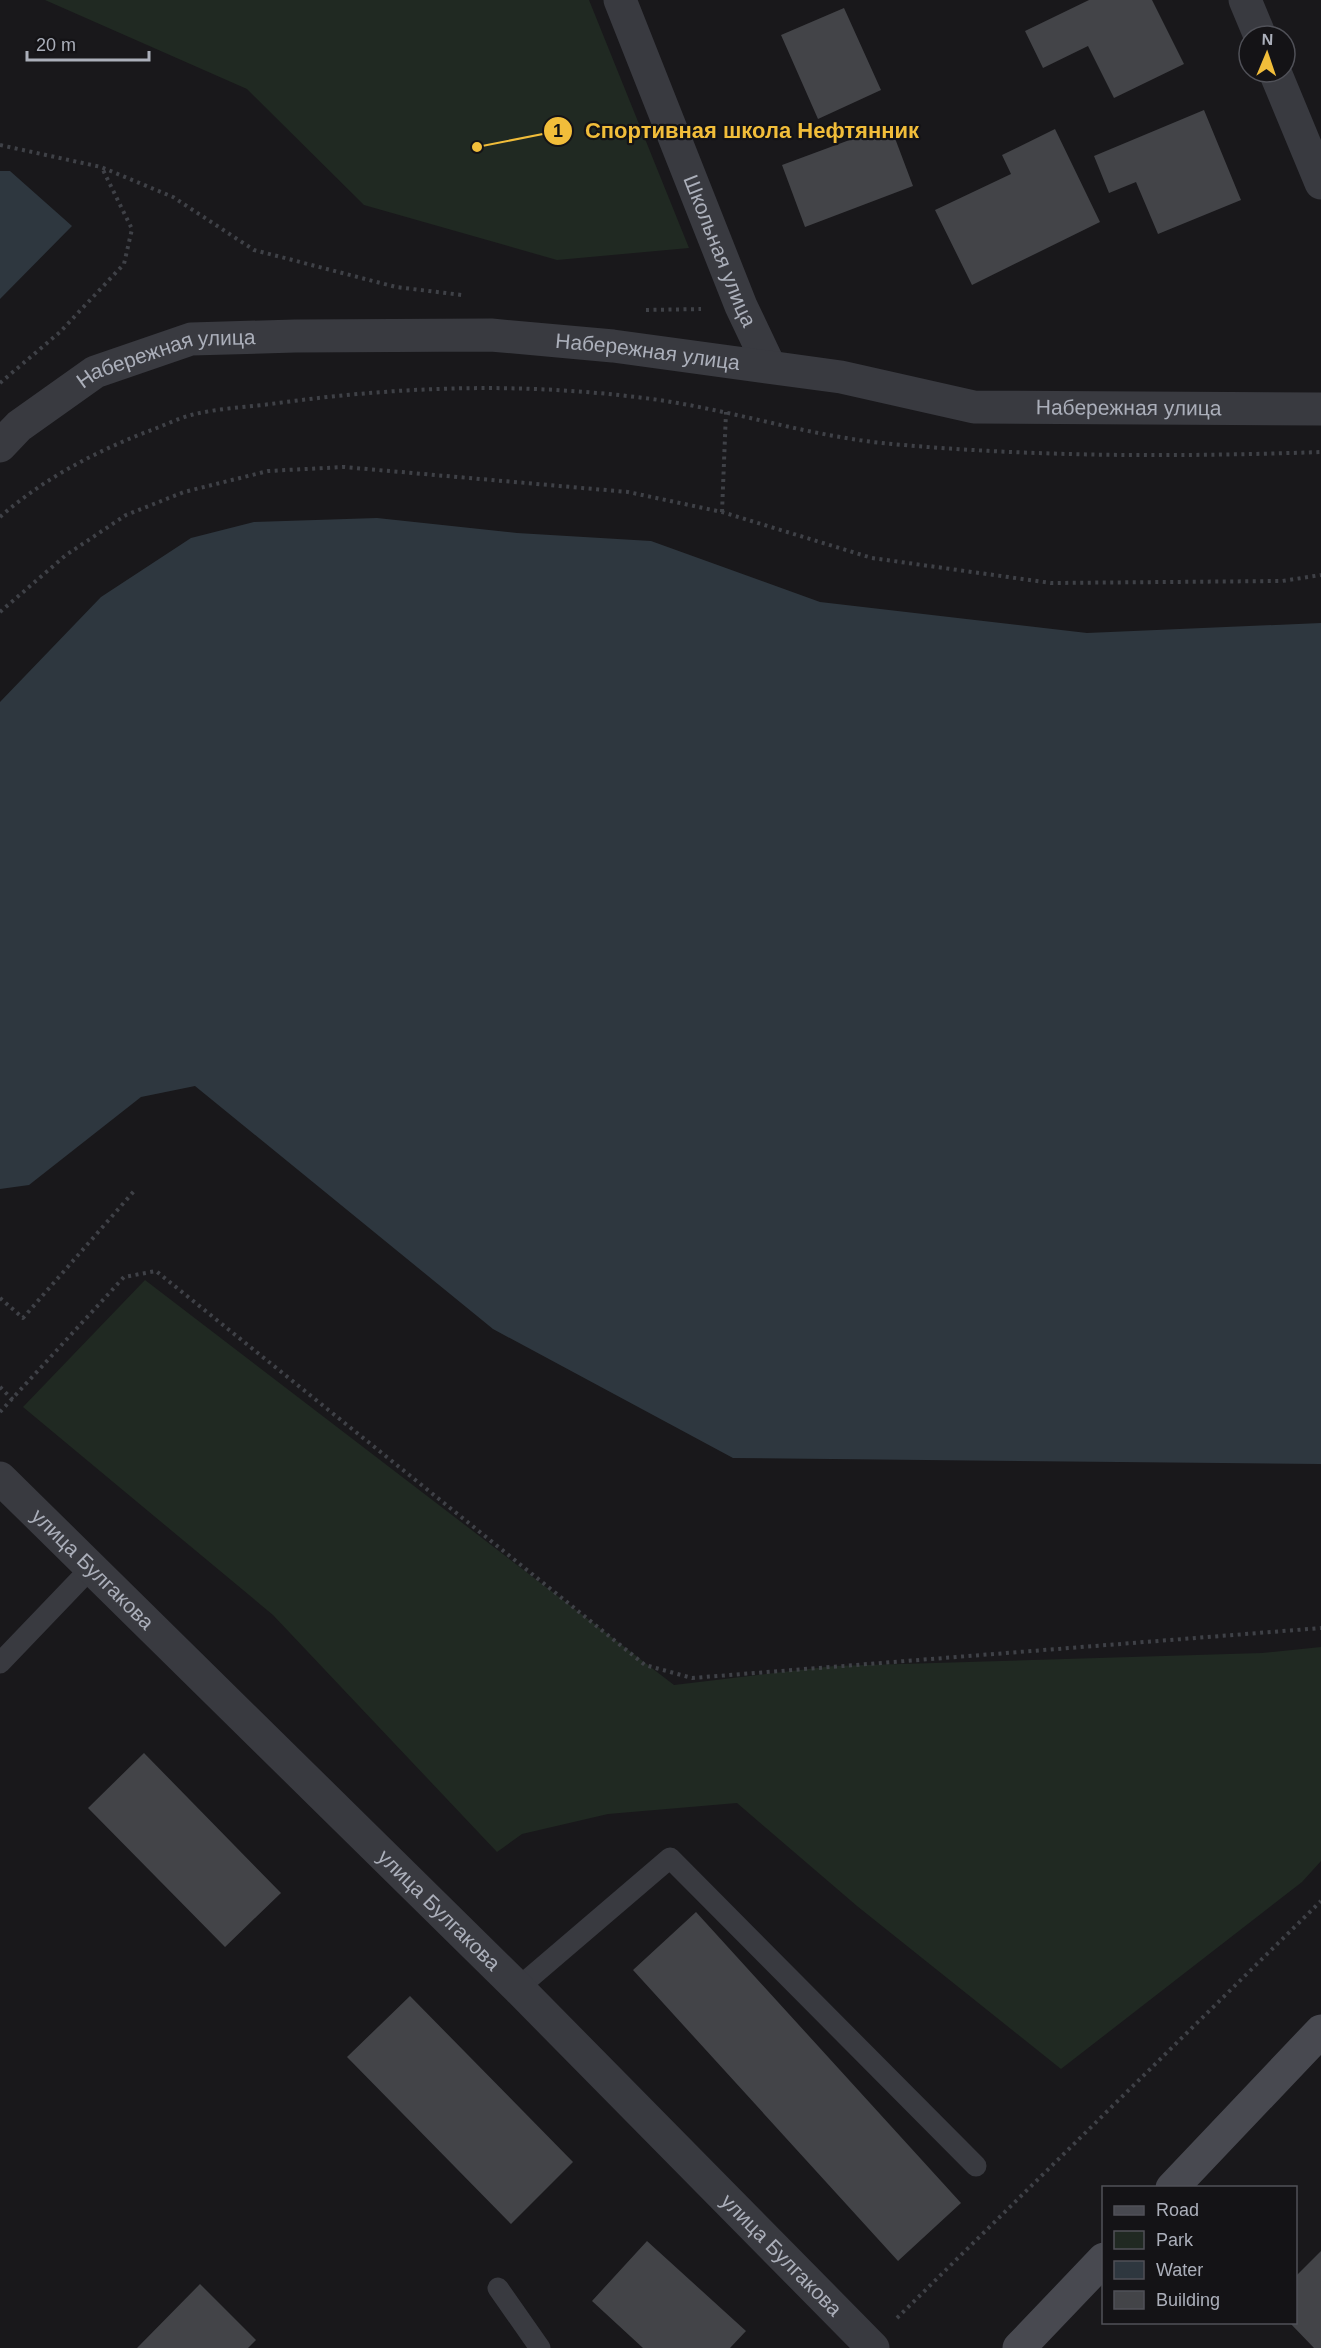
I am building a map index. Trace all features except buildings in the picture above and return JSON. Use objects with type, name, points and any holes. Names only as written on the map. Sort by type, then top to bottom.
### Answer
[{"type":"main road","points":[[1173,2186],[1321,2031]]},
{"type":"main road","points":[[1019,2348],[1102,2261]]},
{"type":"street","name":"Школьная улица","points":[[620,0],[741,306],[769,365]]},
{"type":"street","points":[[1245,0],[1255,24]]},
{"type":"street","points":[[1280,84],[1321,183]]},
{"type":"street","name":"Набережная улица","points":[[0,446],[19,426],[95,372],[191,339],[491,335],[613,346],[769,365],[841,377],[974,407],[1321,409]]},
{"type":"street","name":"улица Булгакова","points":[[0,1478],[518,1988],[872,2346]]},
{"type":"lane","points":[[0,1663],[92,1569]]},
{"type":"lane","points":[[518,1988],[670,1857],[976,2166]]},
{"type":"lane","points":[[498,2288],[540,2348]]},
{"type":"path","points":[[0,145],[101,167],[173,197],[254,250],[396,287],[465,295]]},
{"type":"path","points":[[0,383],[60,332],[124,264],[132,229],[101,167]]},
{"type":"path","points":[[635,309],[680,311],[741,306]]},
{"type":"path","points":[[0,517],[28,492],[101,450],[191,415],[316,398],[437,387],[537,388],[651,399],[726,412],[796,430],[889,444],[1022,453],[1321,454]]},
{"type":"path","points":[[722,512],[726,412]]},
{"type":"path","points":[[0,612],[66,555],[126,515],[184,492],[268,471],[344,467],[628,492],[722,512],[872,558],[1051,583],[1270,581],[1321,575]]},
{"type":"path","points":[[0,1298],[22,1318],[135,1190]]},
{"type":"path","points":[[0,1412],[124,1277],[156,1272],[645,1665],[692,1678],[1321,1628]]},
{"type":"path","points":[[0,1387],[13,1400]]},
{"type":"path","points":[[872,2346],[1321,1901]]},
{"type":"green space","points":[[45,0],[589,0],[689,248],[557,260],[364,205],[247,89]]},
{"type":"green space","points":[[145,1280],[674,1685],[834,1666],[1262,1653],[1321,1647],[1321,1861],[1302,1882],[1061,2069],[857,1906],[737,1803],[608,1814],[522,1834],[497,1852],[273,1615],[23,1407]]},
{"type":"water","points":[[0,171],[10,171],[72,226],[0,299]]},
{"type":"water","points":[[377,518],[517,533],[651,541],[820,602],[1087,633],[1321,623],[1321,1464],[733,1458],[493,1329],[195,1086],[141,1097],[29,1185],[0,1189],[0,702],[101,597],[191,538],[254,522]]},
{"type":"place","name":"Спортивная школа Нефтянник","points":[[477,147]]}]
